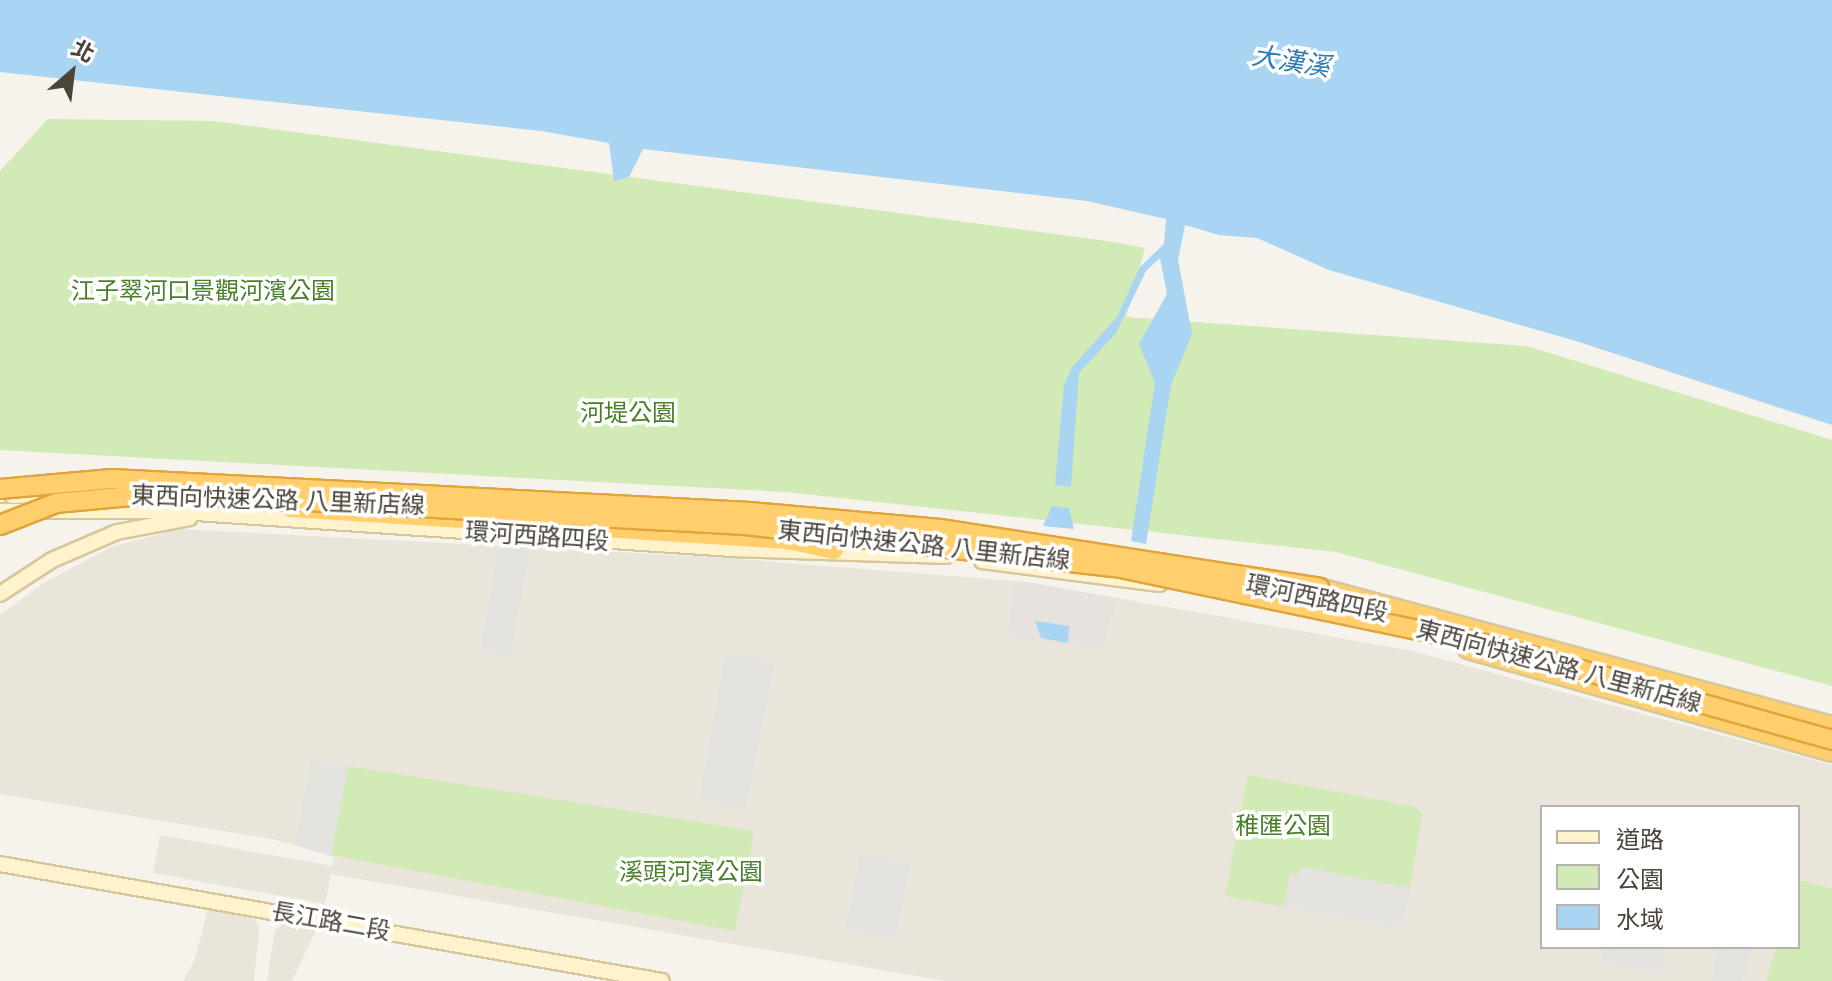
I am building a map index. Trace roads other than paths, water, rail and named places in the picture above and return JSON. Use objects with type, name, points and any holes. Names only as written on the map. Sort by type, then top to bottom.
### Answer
[{"type":"highway","name":"東西向快速公路 八里新店線","points":[[0,489],[125,479],[750,512],[940,529],[1319,588],[1829,720]]},
{"type":"highway","name":"東西向快速公路 八里新店線","points":[[0,525],[56,503],[161,491],[745,525],[1116,567],[1503,648],[1832,740]]},
{"type":"highway","points":[[161,491],[328,512],[747,538],[834,550]]},
{"type":"highway","points":[[1468,649],[1832,751]]},
{"type":"main road","name":"環河西路四段","points":[[0,480],[123,482],[161,491]]},
{"type":"main road","name":"環河西路四段","points":[[0,497],[161,491],[842,529],[912,522],[1052,538],[1438,625],[1829,720]]},
{"type":"main road","name":"環河西路四段","points":[[0,511],[215,514],[789,553],[834,550],[930,555],[1258,600],[1468,649],[1505,651],[1767,724],[1782,736],[1832,751]]},
{"type":"main road","points":[[0,594],[52,560],[117,532],[215,514]]},
{"type":"main road","name":"環河西路四段","points":[[842,529],[930,555]]},
{"type":"main road","name":"環河西路四段","points":[[1468,649],[1485,663],[1832,759]]},
{"type":"main road","name":"長江路二段","points":[[0,864],[662,981]]},
{"type":"water","name":"大漢溪","points":[[0,0],[1832,0],[1832,425],[1576,341],[1329,270],[1257,238],[1219,235],[1185,225],[1178,260],[1192,334],[1171,385],[1146,544],[1131,541],[1155,383],[1139,344],[1167,294],[1160,258],[1146,271],[1116,333],[1079,373],[1071,487],[1055,485],[1064,384],[1073,366],[1117,317],[1140,267],[1164,244],[1166,219],[1087,201],[643,149],[629,177],[614,181],[609,143],[541,131],[0,72]]},
{"type":"water","points":[[1052,506],[1069,508],[1074,529],[1043,526]]},
{"type":"water","points":[[1035,621],[1069,626],[1068,643],[1041,638]]},
{"type":"park label","name":"江子翠河口景觀河濱公園","points":[[203,291]]},
{"type":"park label","name":"河堤公園","points":[[628,413]]},
{"type":"park label","name":"稚匯公園","points":[[1283,826]]},
{"type":"park label","name":"溪頭河濱公園","points":[[691,872]]}]
